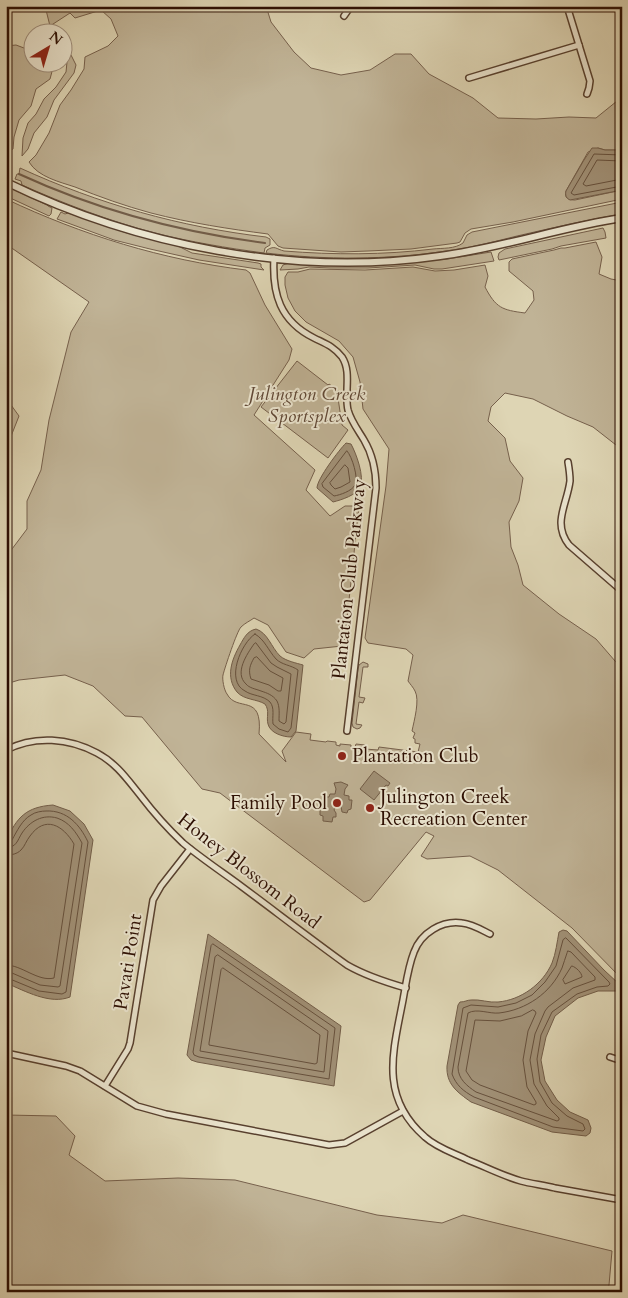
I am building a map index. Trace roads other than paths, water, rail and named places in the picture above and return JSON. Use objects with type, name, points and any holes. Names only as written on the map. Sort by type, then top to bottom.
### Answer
[{"type":"street","points":[[344,16],[351,6]]},
{"type":"street","points":[[567,6],[590,81],[587,94]]},
{"type":"street","points":[[469,78],[579,45]]},
{"type":"street","points":[[6,182],[55,204],[118,227],[220,251],[274,258],[353,262],[406,260],[494,247],[581,225],[622,218]]},
{"type":"street","name":"Plantation Club Parkway","points":[[274,258],[275,290],[284,314],[303,331],[333,347],[344,360],[347,374],[349,412],[354,425],[369,449],[375,470],[376,488],[347,731]]},
{"type":"street","points":[[568,462],[570,481],[560,525],[564,539],[622,591]]},
{"type":"street","name":"Honey Blossom Road","points":[[6,750],[31,742],[47,740],[67,742],[98,753],[115,766],[160,819],[190,849],[347,965],[362,974],[406,988]]},
{"type":"street","name":"Pavati Point","points":[[105,1086],[130,1043],[153,900],[161,886],[190,849]]},
{"type":"street","points":[[490,934],[463,923],[451,923],[439,926],[426,934],[418,942],[414,951],[406,988],[392,1073],[397,1098],[402,1111],[413,1126],[426,1138],[442,1148],[521,1181],[622,1200]]},
{"type":"street","points":[[6,1053],[66,1066],[80,1071],[137,1106],[147,1110],[329,1145],[345,1143],[402,1111]]},
{"type":"street","points":[[610,1057],[622,1061]]},
{"type":"water","points":[[592,148],[622,150],[622,190],[570,200],[566,196],[566,191]]},
{"type":"water","points":[[346,443],[351,444],[355,453],[361,471],[361,483],[356,492],[333,502],[317,488],[324,472]]},
{"type":"water","points":[[256,629],[264,634],[280,656],[288,661],[303,665],[296,731],[291,737],[271,730],[268,724],[265,704],[240,695],[231,680],[232,662],[237,650],[246,635]]},
{"type":"water","points":[[374,771],[390,783],[388,786],[386,785],[374,800],[360,789]]},
{"type":"water","name":"Family Pool","points":[[341,782],[348,785],[344,795],[349,796],[349,800],[352,800],[351,809],[347,813],[342,812],[341,806],[336,805],[334,810],[336,817],[333,817],[332,822],[323,821],[323,816],[320,815],[320,809],[324,808],[321,805],[322,800],[329,797],[330,794],[335,794],[334,783]]},
{"type":"water","points":[[53,805],[70,811],[84,824],[93,840],[70,997],[62,999],[38,996],[6,983],[6,841],[14,826],[29,811]]},
{"type":"water","points":[[567,931],[619,984],[620,988],[618,991],[598,991],[578,998],[555,1016],[546,1037],[541,1060],[545,1081],[557,1100],[570,1112],[588,1120],[591,1128],[590,1133],[586,1136],[552,1132],[471,1102],[453,1087],[447,1072],[460,1002],[470,1000],[507,1001],[530,990],[548,971],[555,955],[559,932]]},
{"type":"water","points":[[208,934],[341,1026],[334,1086],[191,1060],[187,1055]]},
{"type":"waterway","points":[[6,167],[11,170]]},
{"type":"waterway","points":[[19,174],[48,187],[139,218],[201,233],[265,243]]},
{"type":"place","name":"Plantation Club","points":[[342,756]]},
{"type":"place","name":"Family Pool","points":[[337,803]]},
{"type":"place","name":"Julington Creek Recreation Center","points":[[370,808]]},
{"type":"park label","name":"Julington Creek Sportsplex","points":[[307,405]]}]
